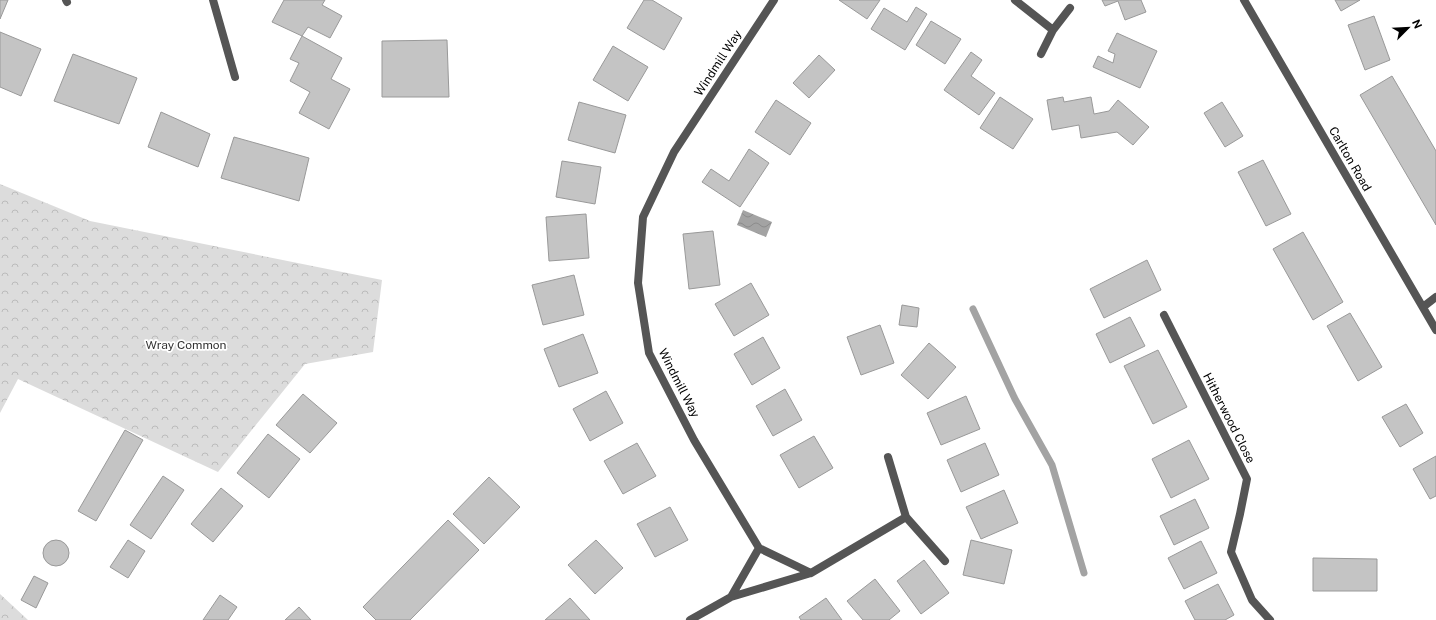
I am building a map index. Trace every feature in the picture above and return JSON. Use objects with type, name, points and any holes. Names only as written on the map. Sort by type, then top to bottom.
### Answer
[{"type":"street","points":[[213,0],[235,77]]},
{"type":"street","name":"Windmill Way","points":[[759,548],[694,440],[649,352],[638,283],[643,217],[674,152],[774,0]]},
{"type":"street","points":[[1015,0],[1053,30]]},
{"type":"street","name":"Carlton Road","points":[[1244,0],[1436,330]]},
{"type":"street","points":[[1041,54],[1053,30],[1070,8]]},
{"type":"street","points":[[1423,307],[1436,297]]},
{"type":"street","name":"Hitherwood Close","points":[[1164,315],[1247,479],[1231,552],[1252,600],[1270,620]]},
{"type":"street","points":[[888,457],[906,517],[945,560]]},
{"type":"street","points":[[690,620],[731,597],[810,573],[906,517]]},
{"type":"street","points":[[731,597],[759,548],[810,573]]},
{"type":"green space","name":"Wray Common","points":[[0,184],[90,221],[382,280],[373,352],[305,364],[218,472],[18,379],[0,413]]},
{"type":"green space","points":[[0,594],[28,620],[0,620]]},
{"type":"water","points":[[743,210],[772,222],[766,237],[737,225]]},
{"type":"building","points":[[0,0],[8,0],[0,19]]},
{"type":"building","points":[[284,0],[325,0],[322,5],[342,16],[330,38],[308,27],[302,36],[272,22]]},
{"type":"building","points":[[644,0],[652,0],[682,18],[664,50],[627,28]]},
{"type":"building","points":[[839,0],[880,0],[867,19]]},
{"type":"building","points":[[1102,0],[1141,0],[1146,12],[1125,20],[1118,1],[1105,6]]},
{"type":"building","points":[[1335,0],[1360,0],[1341,11]]},
{"type":"building","points":[[916,7],[927,14],[905,50],[871,29],[884,8],[907,22]]},
{"type":"building","points":[[1374,16],[1390,60],[1365,70],[1348,25]]},
{"type":"building","points":[[931,21],[961,39],[945,64],[916,45]]},
{"type":"building","points":[[0,32],[41,49],[21,96],[0,87]]},
{"type":"building","points":[[1117,33],[1157,51],[1140,88],[1093,67],[1098,56],[1113,63],[1115,54],[1108,51]]},
{"type":"building","points":[[302,36],[342,58],[331,79],[350,89],[329,129],[299,113],[310,92],[290,81],[299,63],[290,59]]},
{"type":"building","points":[[447,40],[449,97],[382,97],[382,41]]},
{"type":"building","points":[[613,46],[648,67],[628,101],[593,80]]},
{"type":"building","points":[[971,52],[982,60],[971,76],[995,93],[979,115],[944,90]]},
{"type":"building","points":[[73,54],[137,78],[119,124],[54,101]]},
{"type":"building","points":[[819,55],[835,70],[809,98],[793,83]]},
{"type":"building","points":[[1392,76],[1436,151],[1436,225],[1360,95]]},
{"type":"building","points":[[1000,97],[1033,119],[1013,149],[980,128]]},
{"type":"building","points":[[1063,97],[1064,102],[1091,97],[1094,114],[1109,111],[1118,100],[1149,127],[1133,145],[1117,132],[1081,138],[1079,125],[1052,130],[1047,100]]},
{"type":"building","points":[[776,100],[811,123],[790,155],[755,132]]},
{"type":"building","points":[[579,102],[626,115],[615,153],[568,140]]},
{"type":"building","points":[[1222,102],[1243,136],[1225,147],[1204,113]]},
{"type":"building","points":[[161,112],[210,134],[198,167],[148,147]]},
{"type":"building","points":[[234,137],[309,158],[299,201],[221,178]]},
{"type":"building","points":[[749,149],[769,163],[740,207],[702,182],[711,169],[729,181]]},
{"type":"building","points":[[1263,160],[1291,214],[1266,226],[1238,172]]},
{"type":"building","points":[[562,161],[601,167],[595,204],[556,197]]},
{"type":"building","points":[[586,214],[589,258],[549,261],[546,217]]},
{"type":"building","points":[[713,231],[720,285],[689,289],[683,234]]},
{"type":"building","points":[[1303,232],[1343,302],[1313,320],[1273,249]]},
{"type":"building","points":[[1147,260],[1161,290],[1104,318],[1090,289]]},
{"type":"building","points":[[574,275],[584,315],[543,325],[532,285]]},
{"type":"building","points":[[751,283],[769,315],[734,336],[715,304]]},
{"type":"building","points":[[902,305],[919,308],[917,327],[899,325]]},
{"type":"building","points":[[1350,313],[1382,367],[1358,381],[1327,326]]},
{"type":"building","points":[[1130,317],[1145,346],[1110,363],[1096,334]]},
{"type":"building","points":[[880,325],[894,363],[861,375],[847,337]]},
{"type":"building","points":[[583,334],[598,373],[559,387],[544,349]]},
{"type":"building","points":[[763,337],[780,368],[752,385],[734,354]]},
{"type":"building","points":[[929,343],[956,367],[928,399],[901,375]]},
{"type":"building","points":[[1158,350],[1187,407],[1153,424],[1124,366]]},
{"type":"building","points":[[785,389],[802,420],[773,436],[756,406]]},
{"type":"building","points":[[606,391],[623,423],[590,441],[573,409]]},
{"type":"building","points":[[303,394],[337,423],[310,453],[276,425]]},
{"type":"building","points":[[966,396],[980,429],[941,445],[927,413]]},
{"type":"building","points":[[1406,404],[1423,433],[1400,447],[1382,417]]},
{"type":"building","points":[[125,430],[143,440],[96,521],[78,511]]},
{"type":"building","points":[[268,434],[300,459],[269,498],[237,473]]},
{"type":"building","points":[[814,436],[833,468],[799,488],[780,455]]},
{"type":"building","points":[[1189,440],[1209,479],[1171,498],[1152,459]]},
{"type":"building","points":[[637,443],[656,476],[623,494],[604,461]]},
{"type":"building","points":[[985,443],[999,475],[961,492],[947,460]]},
{"type":"building","points":[[1436,456],[1436,496],[1430,499],[1413,469]]},
{"type":"building","points":[[163,476],[184,490],[151,539],[130,525]]},
{"type":"building","points":[[489,477],[520,507],[484,544],[453,514]]},
{"type":"building","points":[[221,488],[243,506],[213,542],[191,524]]},
{"type":"building","points":[[1004,490],[1018,523],[981,539],[966,507]]},
{"type":"building","points":[[1195,499],[1209,528],[1174,545],[1160,516]]},
{"type":"building","points":[[670,507],[688,540],[655,557],[637,524]]},
{"type":"building","points":[[448,520],[479,550],[410,620],[376,620],[363,607]]},
{"type":"building","points":[[56,540],[65,544],[69,553],[65,562],[56,566],[47,562],[43,553],[47,544]]},
{"type":"building","points":[[128,540],[145,551],[128,578],[110,567]]},
{"type":"building","points":[[596,540],[623,568],[595,594],[568,565]]},
{"type":"building","points":[[971,540],[1012,550],[1004,584],[963,575]]},
{"type":"building","points":[[1201,541],[1217,573],[1184,589],[1168,558]]},
{"type":"building","points":[[1313,558],[1377,559],[1377,591],[1313,591]]},
{"type":"building","points":[[924,560],[949,593],[921,614],[897,581]]},
{"type":"building","points":[[34,576],[48,583],[36,608],[21,600]]},
{"type":"building","points":[[875,579],[900,611],[889,620],[863,620],[847,601]]},
{"type":"building","points":[[1218,584],[1234,615],[1225,620],[1195,620],[1185,601]]},
{"type":"building","points":[[220,595],[237,607],[228,620],[203,620]]},
{"type":"building","points":[[570,598],[590,620],[545,620]]},
{"type":"building","points":[[826,598],[842,620],[801,620],[799,617]]},
{"type":"building","points":[[299,607],[311,620],[285,620]]},
{"type":"waterway","points":[[973,309],[1015,399],[1052,465],[1084,573]]}]
